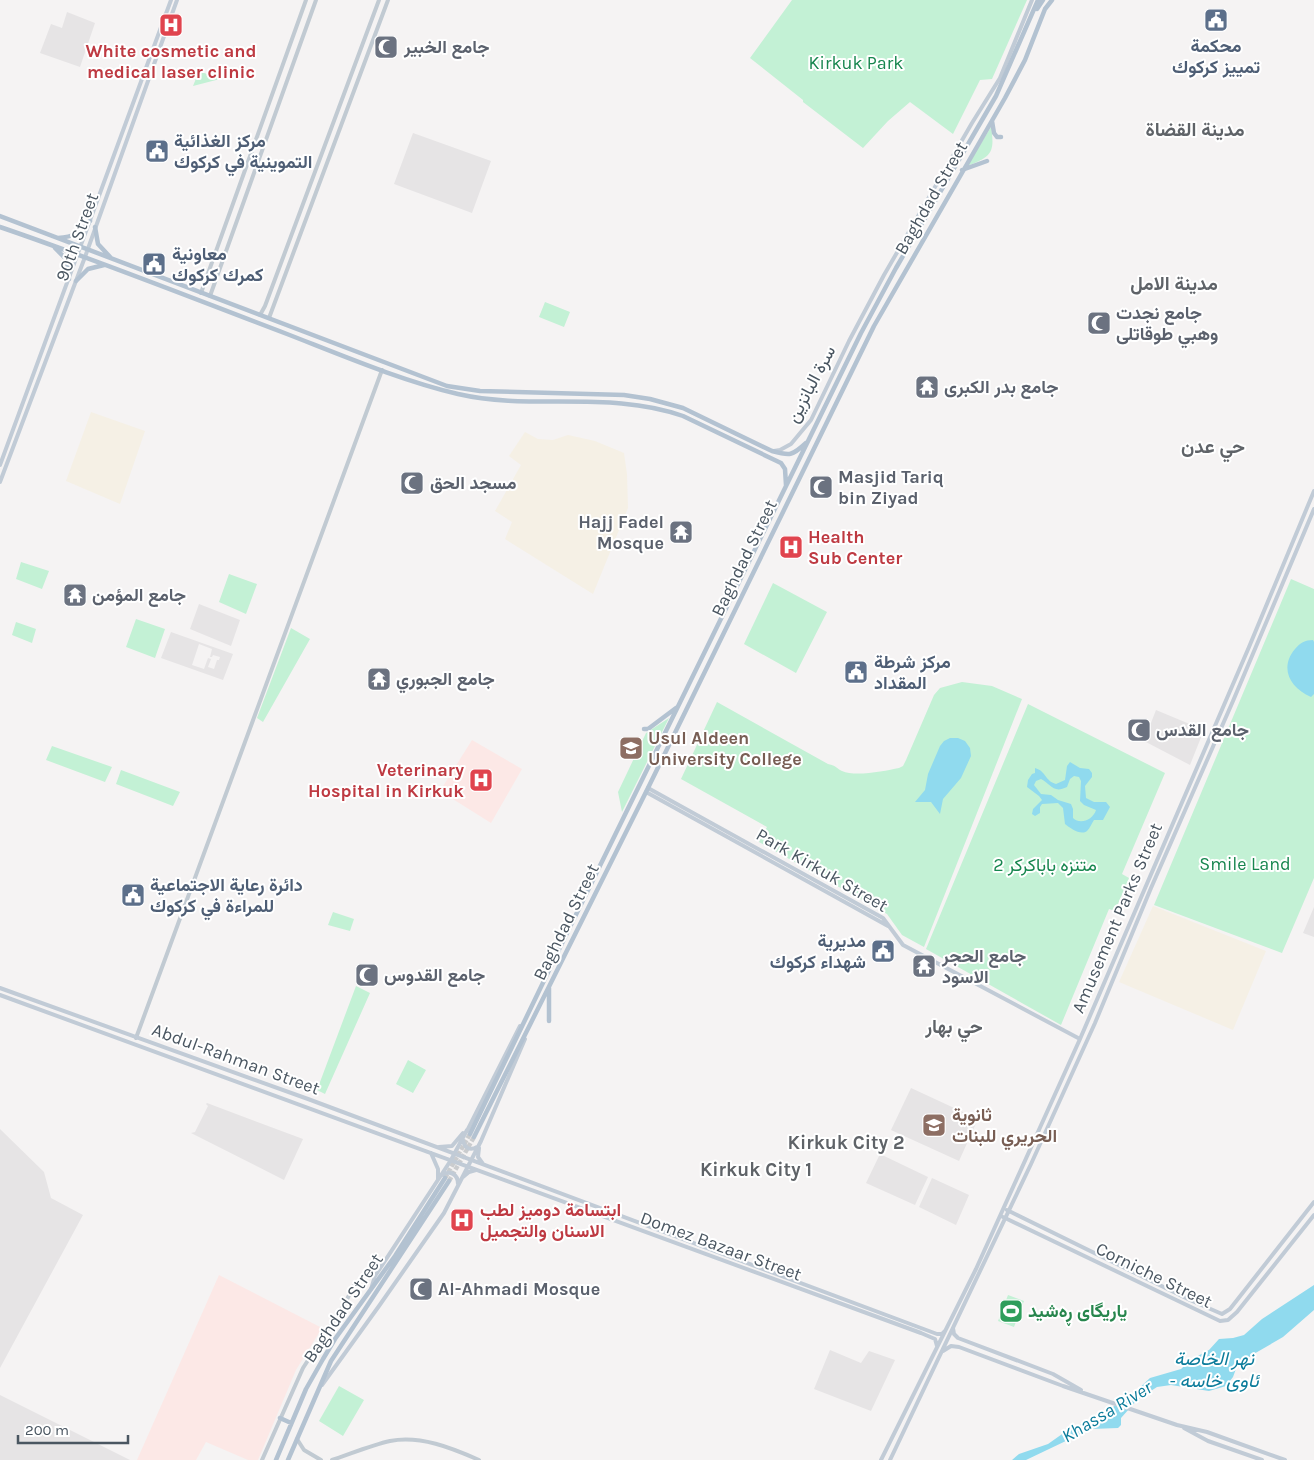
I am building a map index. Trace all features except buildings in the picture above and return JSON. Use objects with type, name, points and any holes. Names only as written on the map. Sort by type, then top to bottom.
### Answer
[{"type":"main road","name":"90th Street","points":[[0,465],[171,0]]},
{"type":"main road","name":"90th Street","points":[[0,482],[88,250],[177,0]]},
{"type":"main road","name":"سرة البانزين","points":[[772,450],[780,450],[791,444],[811,420],[854,330],[884,275],[1000,78],[1032,0]]},
{"type":"main road","name":"Baghdad Street","points":[[470,1134],[861,333],[890,278],[996,96],[1038,0]]},
{"type":"main road","points":[[1032,14],[1043,0]]},
{"type":"main road","name":"Baghdad Street","points":[[470,1134],[549,987],[874,326],[1025,60],[1049,2]]},
{"type":"main road","points":[[1018,34],[1024,34]]},
{"type":"main road","points":[[992,120],[994,134],[1001,137]]},
{"type":"main road","points":[[126,124],[132,126]]},
{"type":"main road","points":[[967,132],[973,136]]},
{"type":"main road","points":[[952,160],[958,163]]},
{"type":"main road","points":[[962,170],[987,161]]},
{"type":"main road","points":[[922,211],[927,214]]},
{"type":"main road","points":[[786,486],[784,466],[683,416],[666,410],[624,403],[504,401],[463,395],[382,370],[0,226],[2,217],[447,386],[480,391],[624,395],[650,399],[683,408],[772,450],[790,454],[797,451],[808,440]]},
{"type":"main road","points":[[55,238],[75,236],[90,221]]},
{"type":"main road","points":[[95,227],[98,244],[114,260]]},
{"type":"main road","points":[[50,244],[63,254],[67,260],[69,278]]},
{"type":"main road","points":[[901,260],[908,265]]},
{"type":"main road","points":[[76,281],[88,269],[95,266],[107,266]]},
{"type":"main road","points":[[152,283],[155,275]]},
{"type":"main road","points":[[884,275],[890,278]]},
{"type":"main road","points":[[854,330],[861,333]]},
{"type":"main road","points":[[533,393],[533,401]]},
{"type":"main road","points":[[769,457],[772,450]]},
{"type":"main road","name":"Amusement Parks Street","points":[[890,1460],[942,1352],[1003,1217],[1250,646],[1314,491]]},
{"type":"main road","name":"Amusement Parks Street","points":[[1006,1210],[1075,1067],[1234,700],[1314,509]]},
{"type":"main road","points":[[696,670],[702,674]]},
{"type":"main road","points":[[644,730],[677,708]]},
{"type":"main road","name":"Park Kirkuk Street","points":[[647,790],[890,927],[902,945],[1080,1039]]},
{"type":"main road","points":[[1115,957],[1122,959]]},
{"type":"main road","points":[[549,987],[549,1021]]},
{"type":"main road","name":"Abdul-Rahman Street","points":[[0,988],[308,1099],[434,1147],[453,1157],[459,1163]]},
{"type":"main road","name":"Abdul-Rahman Street","points":[[0,995],[430,1152],[462,1158]]},
{"type":"main road","points":[[434,1147],[452,1146],[471,1123],[515,1034],[534,1002]]},
{"type":"main road","points":[[42,1010],[44,1005]]},
{"type":"main road","points":[[317,1391],[449,1205],[481,1141],[540,1005]]},
{"type":"main road","points":[[1069,1064],[1075,1067]]},
{"type":"main road","points":[[445,1178],[453,1157],[470,1134],[471,1123]]},
{"type":"main road","points":[[470,1134],[463,1140],[467,1147],[475,1148],[481,1141]]},
{"type":"main road","points":[[481,1141],[478,1158],[481,1163],[489,1168]]},
{"type":"main road","points":[[430,1152],[438,1169],[438,1181]]},
{"type":"main road","name":"Domez Bazaar Street","points":[[462,1158],[478,1170],[930,1337]]},
{"type":"main road","name":"Domez Bazaar Street","points":[[459,1163],[489,1168],[932,1332]]},
{"type":"main road","points":[[460,1181],[467,1173],[478,1170]]},
{"type":"main road","points":[[371,1289],[375,1276],[438,1181],[445,1178],[446,1173],[454,1174],[458,1180],[457,1186]]},
{"type":"main road","name":"Baghdad Street","points":[[276,1460],[306,1389],[323,1358],[395,1256],[445,1178]]},
{"type":"main road","name":"Baghdad Street","points":[[289,1458],[331,1361],[445,1178]]},
{"type":"main road","name":"Corniche Street","points":[[1006,1210],[1222,1314],[1228,1311],[1314,1202]]},
{"type":"main road","name":"Corniche Street","points":[[1003,1217],[1215,1320],[1224,1321],[1232,1318],[1314,1215]]},
{"type":"main road","name":"Amusement Parks Street","points":[[881,1460],[1003,1217]]},
{"type":"main road","points":[[648,1233],[651,1227]]},
{"type":"main road","points":[[1090,1259],[1094,1252]]},
{"type":"main road","points":[[853,1309],[855,1303]]},
{"type":"main road","points":[[954,1326],[954,1334],[958,1338],[1053,1374],[1085,1392],[1104,1400],[1177,1425],[1208,1440],[1262,1460]]},
{"type":"main road","points":[[936,1350],[937,1342],[930,1337],[932,1332],[941,1334],[947,1329]]},
{"type":"main road","points":[[942,1352],[950,1346],[956,1346],[1062,1386],[1085,1392]]},
{"type":"main road","points":[[280,1418],[291,1423]]},
{"type":"main road","points":[[1177,1425],[1207,1432],[1285,1460]]},
{"type":"main road","points":[[279,1453],[289,1458]]},
{"type":"street","points":[[201,293],[306,0]]},
{"type":"street","points":[[210,296],[316,0]]},
{"type":"street","points":[[260,315],[379,0]]},
{"type":"street","points":[[269,318],[388,0]]},
{"type":"street","points":[[220,240],[229,243]]},
{"type":"street","points":[[272,286],[279,289]]},
{"type":"street","points":[[136,1038],[382,370]]},
{"type":"street","points":[[262,1460],[303,1368],[345,1304],[355,1284]]},
{"type":"street","points":[[297,1438],[304,1450],[321,1460]]},
{"type":"street","points":[[332,1460],[389,1441],[405,1440],[423,1441],[443,1446],[479,1460]]},
{"type":"shaded area","points":[[67,12],[95,23],[80,67],[40,53],[51,24],[62,28]]},
{"type":"shaded area","points":[[413,133],[491,161],[472,213],[394,184]]},
{"type":"shaded area","points":[[199,604],[240,620],[231,646],[190,629]]},
{"type":"shaded area","points":[[171,632],[233,654],[223,680],[161,658]],"holes":[[[199,644],[212,649],[210,657],[213,655],[220,657],[214,669],[208,667],[211,659],[208,658],[204,669],[192,665]]]},
{"type":"shaded area","points":[[1156,710],[1204,730],[1190,765],[1144,741]]},
{"type":"shaded area","name":"Veterinary Hospital in Kirkuk","points":[[472,740],[522,769],[491,823],[440,791]]},
{"type":"shaded area","points":[[1314,907],[1314,937],[1303,933]]},
{"type":"shaded area","name":"ثانوية الحريري للبنات","points":[[911,1088],[978,1119],[959,1161],[891,1130]]},
{"type":"shaded area","points":[[207,1103],[303,1139],[284,1180],[191,1133],[195,1132],[208,1106]]},
{"type":"shaded area","points":[[0,1129],[44,1172],[51,1198],[83,1215],[0,1368]]},
{"type":"shaded area","points":[[880,1154],[928,1177],[915,1205],[866,1183]]},
{"type":"shaded area","points":[[932,1178],[969,1195],[956,1225],[919,1207]]},
{"type":"shaded area","points":[[219,1275],[322,1328],[296,1370],[258,1460],[248,1460],[206,1442],[196,1460],[137,1460]]},
{"type":"shaded area","points":[[830,1350],[861,1363],[869,1351],[895,1360],[871,1411],[814,1389]]},
{"type":"shaded area","points":[[0,1395],[130,1460],[0,1460]]},
{"type":"green space","name":"Kirkuk Park","points":[[792,0],[1027,0],[992,79],[980,80],[953,134],[910,102],[888,121],[863,148],[750,58]]},
{"type":"green space","points":[[199,71],[220,79],[193,86]]},
{"type":"green space","points":[[991,127],[992,148],[990,152],[982,160],[967,166]]},
{"type":"green space","points":[[545,302],[570,312],[564,327],[539,317]]},
{"type":"green space","points":[[21,562],[49,571],[42,589],[16,579]]},
{"type":"green space","points":[[229,574],[257,584],[246,614],[219,602]]},
{"type":"green space","name":"Smile Land","points":[[1291,579],[1314,589],[1314,878],[1282,953],[1154,905]]},
{"type":"green space","points":[[773,583],[827,612],[796,673],[744,644]]},
{"type":"green space","points":[[136,619],[165,629],[155,658],[126,647]]},
{"type":"green space","points":[[16,622],[36,629],[32,643],[12,635]]},
{"type":"green space","points":[[291,628],[310,639],[263,722],[257,718]]},
{"type":"green space","points":[[962,682],[992,686],[1022,699],[924,947],[902,935],[887,914],[759,842],[767,827],[681,779],[717,702],[842,771],[848,773],[870,773],[903,766],[934,695],[940,688]]},
{"type":"green space","name":"متنزه باباكركر 2","points":[[1028,704],[1165,773],[1122,874],[1129,878],[1115,911],[1109,909],[1061,1025],[926,949]]},
{"type":"green space","points":[[669,718],[622,812],[618,792],[646,733]]},
{"type":"green space","points":[[52,746],[112,767],[105,782],[46,760]]},
{"type":"green space","points":[[121,770],[180,792],[173,806],[116,784]]},
{"type":"green space","points":[[333,912],[354,919],[350,931],[328,925]]},
{"type":"green space","points":[[356,986],[370,993],[325,1094],[317,1090]]},
{"type":"green space","points":[[408,1060],[426,1070],[413,1093],[396,1084]]},
{"type":"green space","name":"یاریگای ڕەشید","points":[[1008,1295],[1024,1301],[1014,1327],[998,1321]]},
{"type":"green space","points":[[339,1386],[364,1400],[343,1436],[319,1421]]},
{"type":"sand","points":[[91,412],[145,431],[120,504],[66,481]]},
{"type":"sand","points":[[525,432],[538,439],[553,440],[568,435],[595,441],[624,453],[628,508],[593,594],[505,539],[512,522],[495,511],[521,465],[509,456]]},
{"type":"sand","points":[[1153,906],[1266,951],[1233,1030],[1119,982]]},
{"type":"water","points":[[1313,640],[1314,694],[1311,697],[1292,683],[1287,670],[1290,656],[1295,649],[1303,642]]},
{"type":"water","points":[[950,738],[958,738],[965,741],[970,748],[971,756],[961,778],[943,799],[940,814],[931,802],[915,802],[925,790],[928,774],[940,746]]},
{"type":"water","points":[[1070,762],[1080,768],[1089,769],[1092,777],[1085,786],[1086,798],[1094,802],[1106,802],[1110,807],[1103,820],[1094,820],[1088,830],[1082,833],[1065,824],[1063,808],[1058,803],[1042,804],[1040,813],[1035,816],[1032,814],[1033,809],[1042,800],[1027,787],[1028,780],[1035,773],[1035,768],[1039,769],[1052,783],[1056,784],[1065,780],[1067,766]],"holes":[[[1074,776],[1079,777],[1081,781],[1080,801],[1084,805],[1096,810],[1089,819],[1083,821],[1073,818],[1071,804],[1058,800],[1051,795],[1041,794],[1034,785],[1036,781],[1041,779],[1052,788],[1062,789],[1067,787],[1070,779]]]},
{"type":"water","name":"نهر الخاصة - ئاوی خاسە","points":[[1314,1285],[1314,1310],[1283,1337],[1237,1366],[1233,1377],[1226,1386],[1209,1391],[1171,1385],[1157,1387],[1137,1400],[1121,1418],[1121,1425],[1118,1428],[1091,1429],[1026,1460],[1012,1460],[1019,1454],[1048,1444],[1065,1432],[1101,1415],[1135,1392],[1150,1378],[1181,1369],[1192,1359],[1209,1350],[1219,1339],[1244,1335],[1262,1319]]},
{"type":"tunnel","points":[[445,1178],[470,1134]]},
{"type":"tunnel","points":[[449,1181],[474,1137]]},
{"type":"place","name":"محكمة تمييز كركوك","points":[[1216,20]]},
{"type":"place","name":"White cosmetic and medical laser clinic","points":[[171,25]]},
{"type":"place","name":"جامع الخبير","points":[[386,47]]},
{"type":"place","name":"مركز الغذائية التموينية في كركوك","points":[[157,151]]},
{"type":"place","name":"معاونية كمرك كركوك","points":[[154,264]]},
{"type":"place","name":"جامع نجدت وهبي طوقاتلى","points":[[1099,323]]},
{"type":"place","name":"جامع بدر الكبرى","points":[[927,387]]},
{"type":"place","name":"مسجد الحق","points":[[412,483]]},
{"type":"place","name":"Masjid Tariq bin Ziyad","points":[[821,487]]},
{"type":"place","name":"Hajj Fadel Mosque","points":[[681,532]]},
{"type":"place","name":"Health Sub Center","points":[[791,547]]},
{"type":"place","name":"جامع المؤمن","points":[[75,595]]},
{"type":"place","name":"مركز شرطة المقداد","points":[[856,672]]},
{"type":"place","name":"جامع الجبوري","points":[[379,679]]},
{"type":"place","name":"جامع القدس","points":[[1139,730]]},
{"type":"place","name":"Usul Aldeen University College","points":[[631,748]]},
{"type":"place","name":"Veterinary Hospital in Kirkuk","points":[[481,780]]},
{"type":"place","name":"دائرة رعاية الاجتماعية للمراءة في كركوك","points":[[133,895]]},
{"type":"place","name":"مديرية شهداء كركوك","points":[[883,951]]},
{"type":"place","name":"جامع الحجر الاسود","points":[[924,966]]},
{"type":"place","name":"جامع القدوس","points":[[367,975]]},
{"type":"place","name":"ثانوية الحريري للبنات","points":[[934,1125]]},
{"type":"place","name":"ابتسامة دوميز لطب الاسنان والتجميل","points":[[462,1220]]},
{"type":"place","name":"Al-Ahmadi Mosque","points":[[421,1289]]},
{"type":"place","name":"یاریگای ڕەشید","points":[[1011,1311]]},
{"type":"district","name":"مدينة القضاة","points":[[1195,130]]},
{"type":"district","name":"مدينة الامل","points":[[1174,284]]},
{"type":"district","name":"حي عدن","points":[[1213,447]]},
{"type":"district","name":"حي بهار","points":[[954,1027]]},
{"type":"district","name":"Kirkuk City 2","points":[[846,1143]]},
{"type":"district","name":"Kirkuk City 1","points":[[756,1170]]},
{"type":"water label","name":"Khassa River","points":[[1107,1412]]}]
